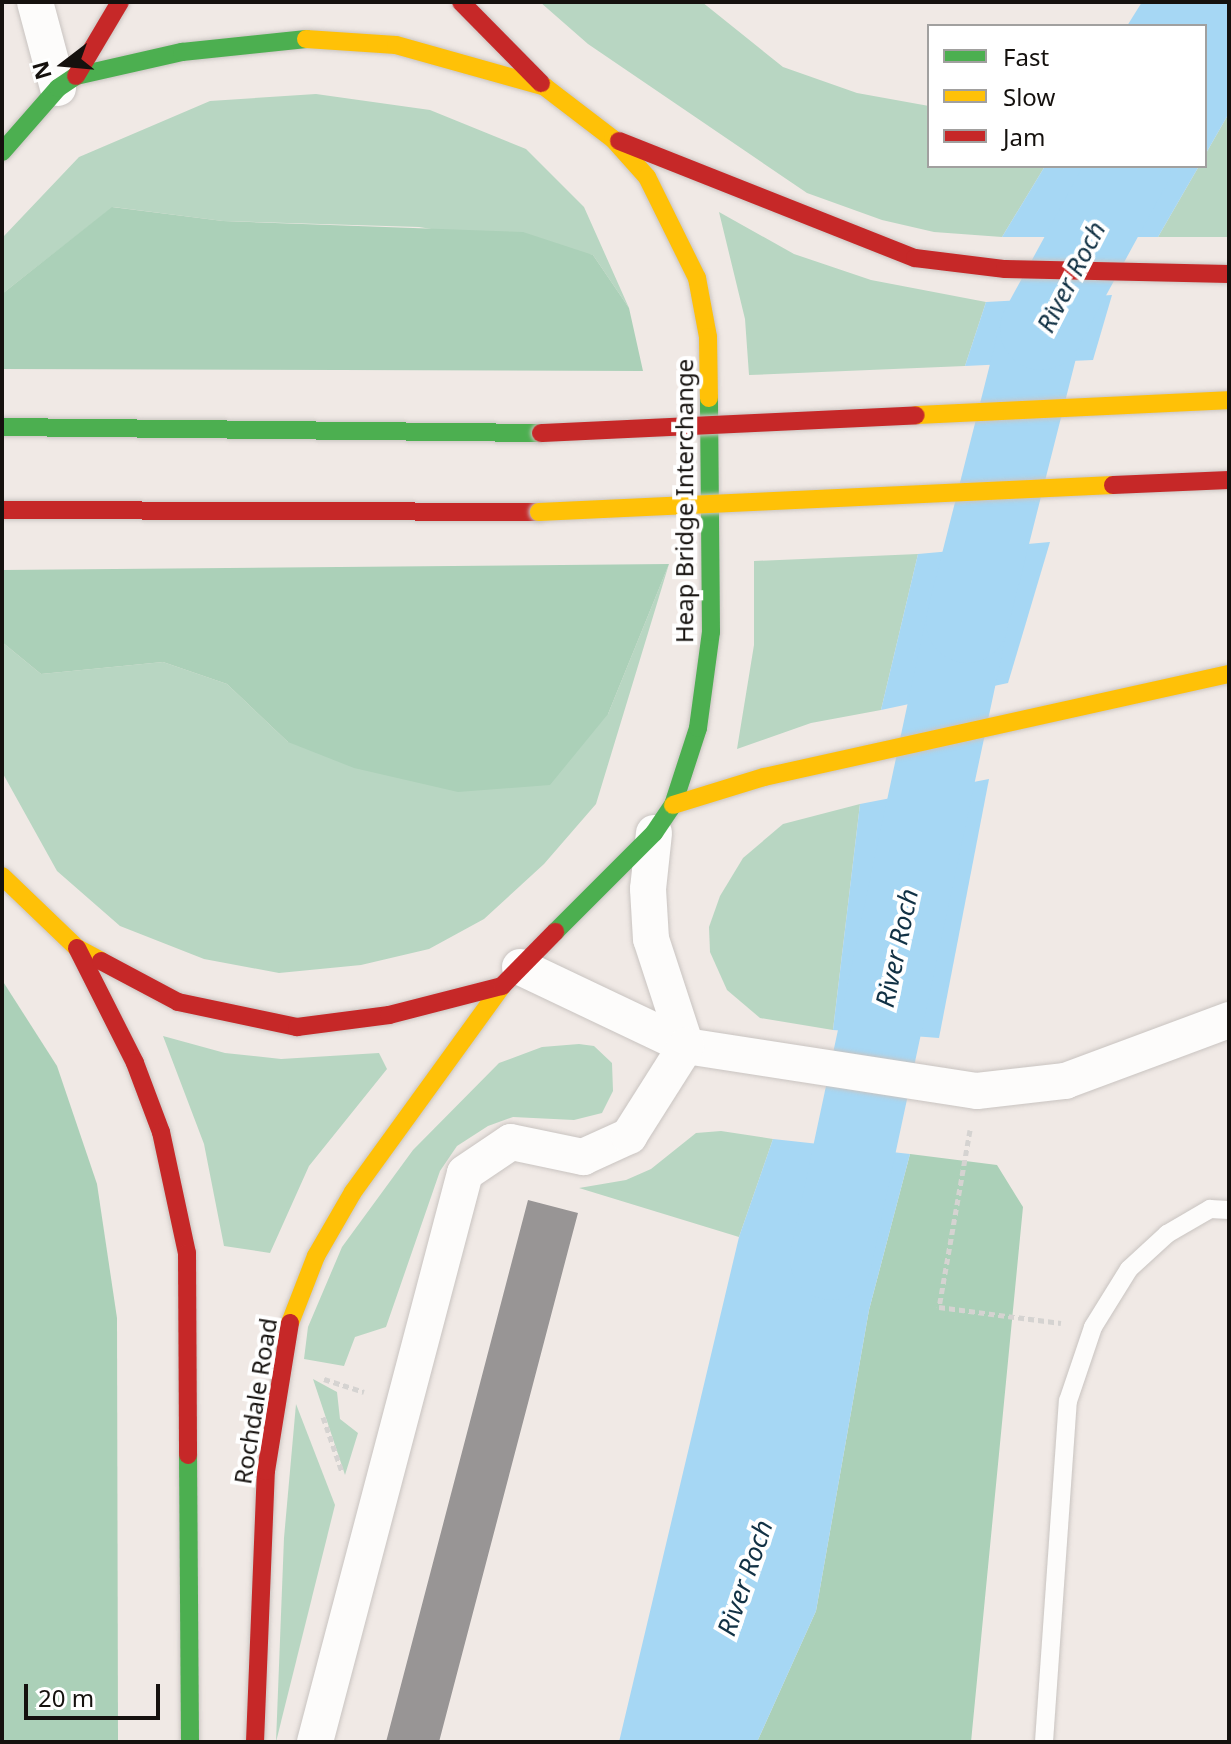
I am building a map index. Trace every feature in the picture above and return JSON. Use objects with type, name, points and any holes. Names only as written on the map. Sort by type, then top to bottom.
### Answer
[{"type":"highway","points":[[2,152],[67,82],[120,2]]},
{"type":"highway","points":[[461,2],[545,87]]},
{"type":"highway","name":"Heap Bridge Interchange","points":[[67,82],[182,52],[284,38],[396,45],[545,87],[613,139],[647,177],[676,228],[697,278],[708,337],[711,632],[698,728],[664,819],[511,977]]},
{"type":"highway","points":[[613,139],[915,258],[1005,269],[1229,274]]},
{"type":"highway","points":[[2,427],[541,433],[1229,400]]},
{"type":"highway","points":[[2,510],[539,512],[1229,480]]},
{"type":"highway","points":[[664,819],[764,777],[1229,674]]},
{"type":"highway","points":[[2,876],[77,948],[178,1002],[297,1027],[389,1015],[511,977]]},
{"type":"highway","points":[[77,948],[135,1063],[161,1132],[187,1253],[190,1742]]},
{"type":"highway","name":"Rochdale Road","points":[[255,1742],[266,1471],[291,1316],[316,1256],[353,1192],[511,977]]},
{"type":"street","points":[[35,2],[67,82]]},
{"type":"street","points":[[664,819],[648,889],[651,939],[686,1046]]},
{"type":"street","points":[[511,977],[686,1046],[977,1091],[1065,1081],[1229,1020]]},
{"type":"street","points":[[315,1742],[465,1173],[511,1142],[583,1157],[629,1136],[686,1046]]},
{"type":"lane","points":[[1044,1742],[1068,1401],[1093,1327],[1129,1269],[1167,1234],[1210,1209],[1229,1210]]},
{"type":"path","points":[[977,1091],[939,1307],[1093,1327]]},
{"type":"path","points":[[308,1374],[354,1388]]},
{"type":"path","points":[[317,1402],[346,1485],[376,1511]]},
{"type":"green space","points":[[540,2],[702,2],[783,67],[857,93],[927,106],[927,168],[1044,168],[1002,237],[934,232],[882,220],[807,193],[588,44]]},
{"type":"green space","points":[[316,94],[430,110],[526,149],[584,207],[629,308],[593,255],[419,227],[223,221],[113,207],[2,294],[4,236],[79,157],[210,101]]},
{"type":"green space","points":[[1229,113],[1229,237],[1158,237],[1198,168],[1207,168],[1207,152]]},
{"type":"green space","points":[[112,207],[223,221],[523,232],[593,255],[629,308],[643,371],[2,369],[2,294]]},
{"type":"green space","points":[[719,212],[794,254],[871,280],[986,302],[965,366],[749,375],[745,319]]},
{"type":"green space","points":[[918,554],[881,710],[811,723],[737,749],[754,645],[754,561]]},
{"type":"green space","points":[[669,564],[596,804],[544,864],[484,919],[429,949],[361,965],[279,973],[204,959],[120,926],[57,871],[2,772],[2,642],[41,674],[163,662],[227,684],[288,742],[608,714]]},
{"type":"green space","points":[[669,564],[608,714],[550,785],[458,792],[354,768],[288,742],[227,684],[163,662],[41,674],[2,642],[2,570]]},
{"type":"green space","points":[[860,804],[833,1030],[760,1018],[727,990],[710,952],[709,927],[720,896],[743,858],[783,824]]},
{"type":"green space","points":[[2,980],[57,1066],[97,1184],[117,1318],[118,1742],[2,1742]]},
{"type":"green space","points":[[163,1036],[225,1053],[281,1059],[379,1053],[387,1069],[309,1166],[270,1253],[224,1246],[204,1144]]},
{"type":"green space","points":[[594,1046],[612,1063],[613,1091],[602,1113],[574,1120],[513,1117],[488,1126],[457,1146],[440,1171],[386,1327],[355,1337],[344,1366],[304,1359],[308,1327],[342,1247],[413,1150],[499,1063],[542,1047]]},
{"type":"green space","points":[[721,1131],[773,1139],[739,1237],[579,1188],[626,1180],[651,1169],[696,1133]]},
{"type":"green space","points":[[910,1154],[997,1165],[1023,1207],[971,1742],[757,1742],[816,1611],[869,1310]]},
{"type":"green space","points":[[313,1379],[337,1392],[340,1419],[358,1433],[345,1475]]},
{"type":"green space","points":[[296,1404],[335,1505],[276,1742],[284,1538]]},
{"type":"water","points":[[1142,2],[1229,2],[1229,113],[1207,152],[1207,24],[1128,24]]},
{"type":"water","points":[[1044,168],[1198,168],[1158,237],[1002,237]]},
{"type":"water","points":[[1112,295],[1093,360],[965,366],[986,302]]},
{"type":"water","points":[[1050,542],[1008,683],[881,710],[918,554]]},
{"type":"water","points":[[989,779],[939,1038],[833,1030],[860,804]]},
{"type":"water","points":[[773,1139],[910,1154],[869,1310],[816,1611],[757,1742],[619,1742],[739,1237]]},
{"type":"building","points":[[528,1200],[578,1213],[439,1742],[386,1742]]},
{"type":"waterway","name":"River Roch","points":[[831,1259],[967,622],[1041,329],[1129,168]]},
{"type":"traffic: fast","points":[[2,152],[58,88],[76,76],[182,52],[306,39]]},
{"type":"traffic: fast","points":[[555,932],[654,833],[673,805],[698,728],[711,632],[709,398]]},
{"type":"traffic: fast","points":[[2,427],[541,433]]},
{"type":"traffic: fast","points":[[188,1455],[190,1742]]},
{"type":"traffic: slow","points":[[306,39],[396,45],[545,87],[613,139],[647,177],[697,278],[708,337],[709,398]]},
{"type":"traffic: slow","points":[[916,415],[1229,400]]},
{"type":"traffic: slow","points":[[539,512],[1113,485]]},
{"type":"traffic: slow","points":[[673,805],[764,777],[1229,674]]},
{"type":"traffic: slow","points":[[2,876],[77,948],[101,961]]},
{"type":"traffic: slow","points":[[290,1323],[316,1256],[353,1192],[502,986]]},
{"type":"traffic: jam","points":[[76,76],[120,2]]},
{"type":"traffic: jam","points":[[461,2],[541,83]]},
{"type":"traffic: jam","points":[[619,141],[915,258],[1005,269],[1229,274]]},
{"type":"traffic: jam","points":[[541,433],[916,415]]},
{"type":"traffic: jam","points":[[1113,485],[1229,480]]},
{"type":"traffic: jam","points":[[2,510],[539,512]]},
{"type":"traffic: jam","points":[[101,961],[178,1002],[297,1027],[389,1015],[502,986],[555,932]]},
{"type":"traffic: jam","points":[[77,948],[135,1063],[161,1132],[187,1253],[188,1455]]},
{"type":"traffic: jam","points":[[255,1742],[266,1471],[290,1323]]}]
